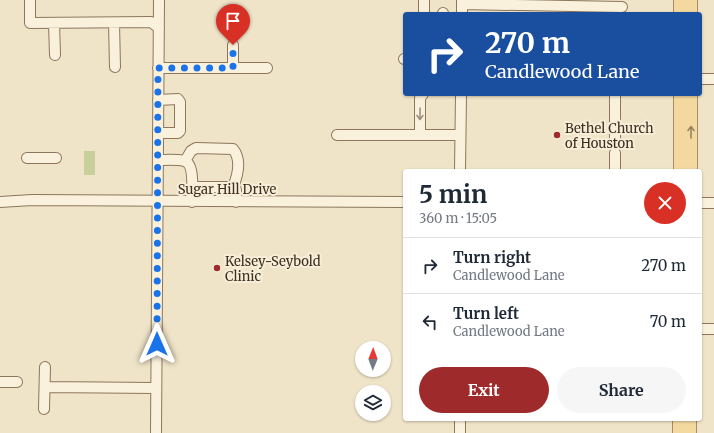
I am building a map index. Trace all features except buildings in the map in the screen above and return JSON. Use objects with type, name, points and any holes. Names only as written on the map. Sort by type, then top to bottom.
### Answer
[{"type":"main road","points":[[680,0],[680,12]]},
{"type":"main road","points":[[691,0],[691,12]]},
{"type":"main road","points":[[680,96],[680,169]]},
{"type":"main road","points":[[691,96],[691,169]]},
{"type":"main road","points":[[679,421],[679,433]]},
{"type":"main road","points":[[690,421],[690,433]]},
{"type":"street","points":[[30,0],[30,23],[151,22],[159,28]]},
{"type":"street","points":[[156,433],[159,0]]},
{"type":"street","points":[[424,0],[424,12]]},
{"type":"street","points":[[462,6],[622,6]]},
{"type":"street","points":[[54,23],[55,56]]},
{"type":"street","points":[[114,23],[115,67]]},
{"type":"street","points":[[233,45],[233,68]]},
{"type":"street","points":[[158,68],[267,68]]},
{"type":"street","points":[[702,79],[714,79]]},
{"type":"street","points":[[420,135],[420,98],[422,96]]},
{"type":"street","points":[[460,169],[461,96]]},
{"type":"street","points":[[615,96],[615,169]]},
{"type":"street","points":[[158,100],[178,100],[180,102],[180,131],[158,133]]},
{"type":"street","points":[[337,135],[460,135]]},
{"type":"street","points":[[185,161],[191,151],[196,148],[233,149],[237,154],[238,168],[233,187],[236,190],[236,202]]},
{"type":"street","points":[[27,158],[56,158]]},
{"type":"street","points":[[158,160],[185,161],[189,164],[191,170],[192,202]]},
{"type":"street","points":[[192,186],[233,187]]},
{"type":"street","name":"Sugar Hill Drive","points":[[0,202],[32,200],[403,202]]},
{"type":"street","points":[[702,203],[714,203]]},
{"type":"street","points":[[702,329],[714,329]]},
{"type":"street","points":[[44,409],[45,367]]},
{"type":"street","points":[[0,382],[17,382]]},
{"type":"street","points":[[45,387],[156,388]]},
{"type":"street","points":[[460,421],[460,433]]},
{"type":"green space","points":[[84,151],[95,151],[95,175],[84,175]]},
{"type":"place","name":"Bethel Church of Houston","points":[[557,135]]},
{"type":"place","name":"Kelsey-Seybold Clinic","points":[[217,268]]},
{"type":"route","points":[[157,344],[158,68],[233,68],[233,45]]}]
